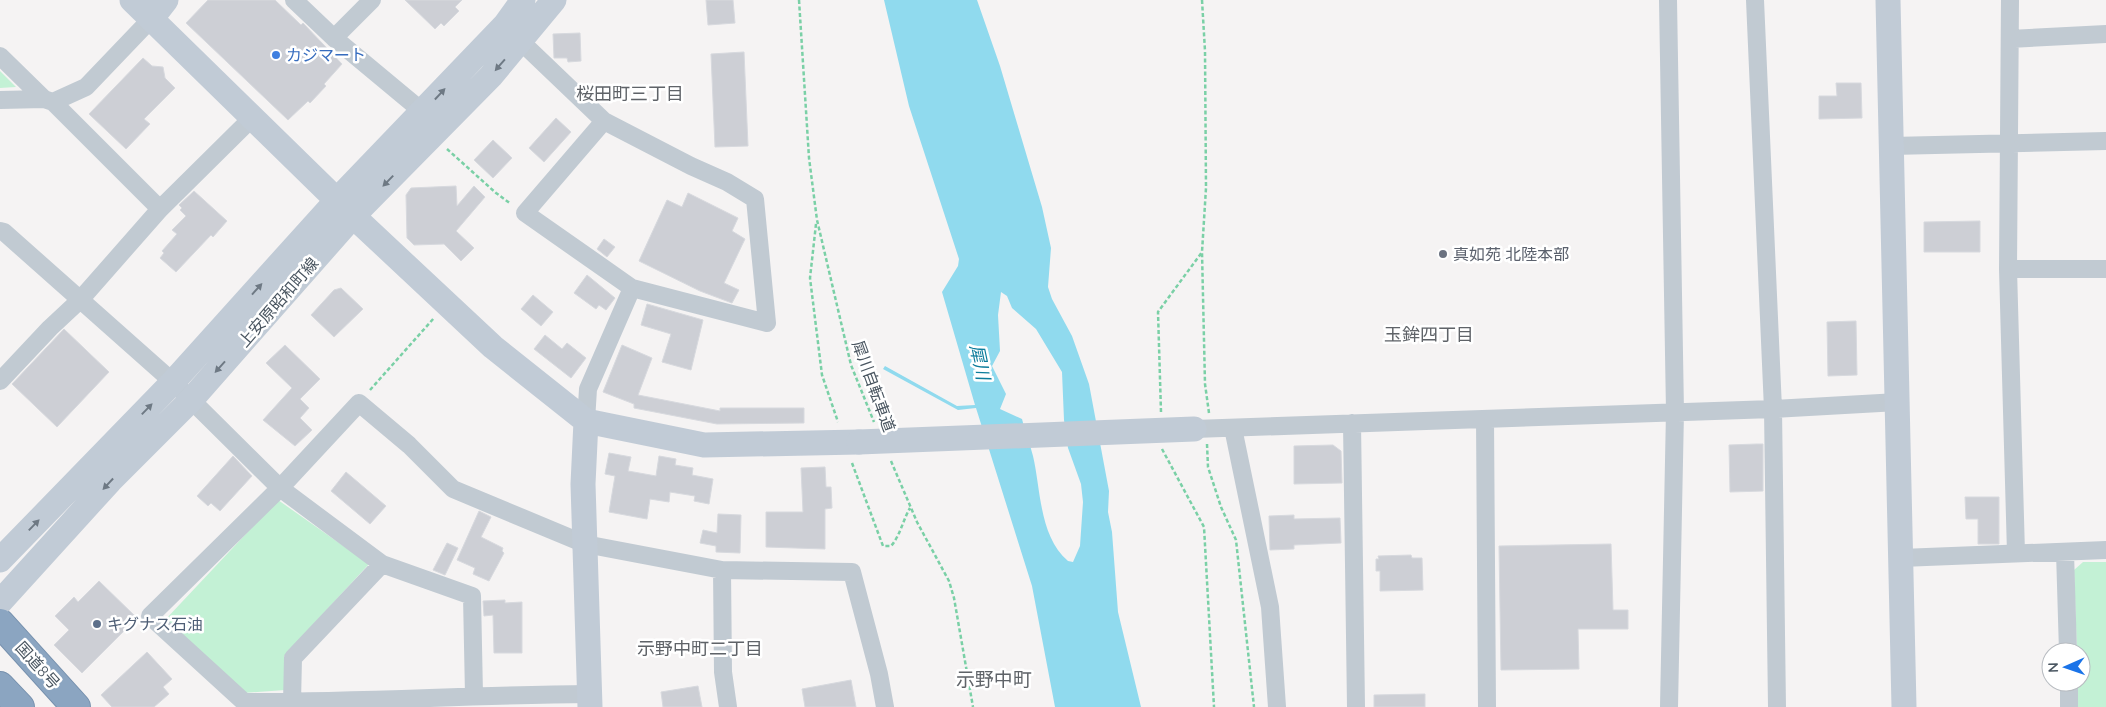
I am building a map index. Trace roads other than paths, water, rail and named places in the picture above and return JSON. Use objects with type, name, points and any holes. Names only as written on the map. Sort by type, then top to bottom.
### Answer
[{"type":"highway","name":"国道8号","points":[[0,623],[76,707]]},
{"type":"highway","points":[[0,686],[20,707]]},
{"type":"street","points":[[132,0],[158,9],[252,118],[493,346],[586,421],[704,445],[1204,433],[1233,428],[1773,409],[1898,402]]},
{"type":"street","points":[[294,0],[334,38],[423,112]]},
{"type":"street","points":[[334,38],[372,0]]},
{"type":"street","name":"上安原昭和町線","points":[[0,560],[346,207],[433,135],[513,33],[523,0]]},
{"type":"street","name":"上安原昭和町線","points":[[0,602],[110,481],[191,400],[423,112],[513,33],[554,0]]},
{"type":"street","points":[[1668,0],[1674,412],[1669,707]]},
{"type":"street","points":[[1755,0],[1773,409],[1777,707]]},
{"type":"street","points":[[1888,0],[1904,707]]},
{"type":"street","points":[[2010,0],[2008,269],[2016,553]]},
{"type":"street","points":[[0,100],[49,100],[86,88],[158,9]]},
{"type":"street","points":[[513,33],[604,121],[691,166],[727,182],[755,199],[767,324],[632,288],[525,213],[604,121]]},
{"type":"street","points":[[2010,39],[2106,34]]},
{"type":"street","points":[[0,56],[49,100],[160,208]]},
{"type":"street","points":[[0,381],[50,328],[80,300],[160,208],[252,118]]},
{"type":"street","points":[[1891,146],[2010,145],[2106,141]]},
{"type":"street","points":[[0,231],[4,232],[173,382],[280,488],[382,564],[472,596],[474,695]]},
{"type":"street","points":[[2008,269],[2106,269]]},
{"type":"street","points":[[632,288],[588,389],[583,484],[585,544],[589,701],[474,695],[425,703],[292,702],[243,705],[150,616],[280,488],[359,403],[409,444],[453,488],[585,544],[722,570],[852,572],[879,674],[885,707]]},
{"type":"street","points":[[1485,419],[1487,707]]},
{"type":"street","points":[[1352,423],[1356,707]]},
{"type":"street","points":[[1233,428],[1270,606],[1277,707]]},
{"type":"street","points":[[1901,558],[2106,550]]},
{"type":"street","points":[[2065,552],[2068,642]]},
{"type":"street","points":[[292,702],[293,658],[382,564]]},
{"type":"street","points":[[722,570],[723,672],[728,707]]},
{"type":"street","points":[[2069,692],[2069,707]]},
{"type":"water","name":"犀川","points":[[884,0],[977,0],[1000,66],[1042,207],[1051,248],[1048,287],[1052,299],[1072,336],[1089,384],[1109,491],[1108,512],[1112,532],[1118,612],[1141,707],[1055,707],[1032,586],[976,408],[958,410],[883,369],[885,366],[957,406],[975,405],[942,292],[958,266],[959,259],[909,106]],"holes":[[[1001,292],[1007,296],[1012,308],[1036,329],[1062,372],[1064,420],[1068,448],[1081,484],[1083,502],[1080,546],[1073,562],[1068,561],[1058,551],[1046,526],[1033,456],[1022,419],[1000,409],[1006,394],[992,366],[1000,351],[998,315]]]},
{"type":"place","name":"カジマート","points":[[276,55]]},
{"type":"place","name":"真如苑 北陸本部","points":[[1443,254]]},
{"type":"place","name":"キグナス石油","points":[[97,624]]},
{"type":"district","name":"桜田町三丁目","points":[[630,93]]},
{"type":"district","name":"玉鉾四丁目","points":[[1429,334]]},
{"type":"district","name":"示野中町二丁目","points":[[700,648]]},
{"type":"district","name":"示野中町","points":[[994,679]]}]
